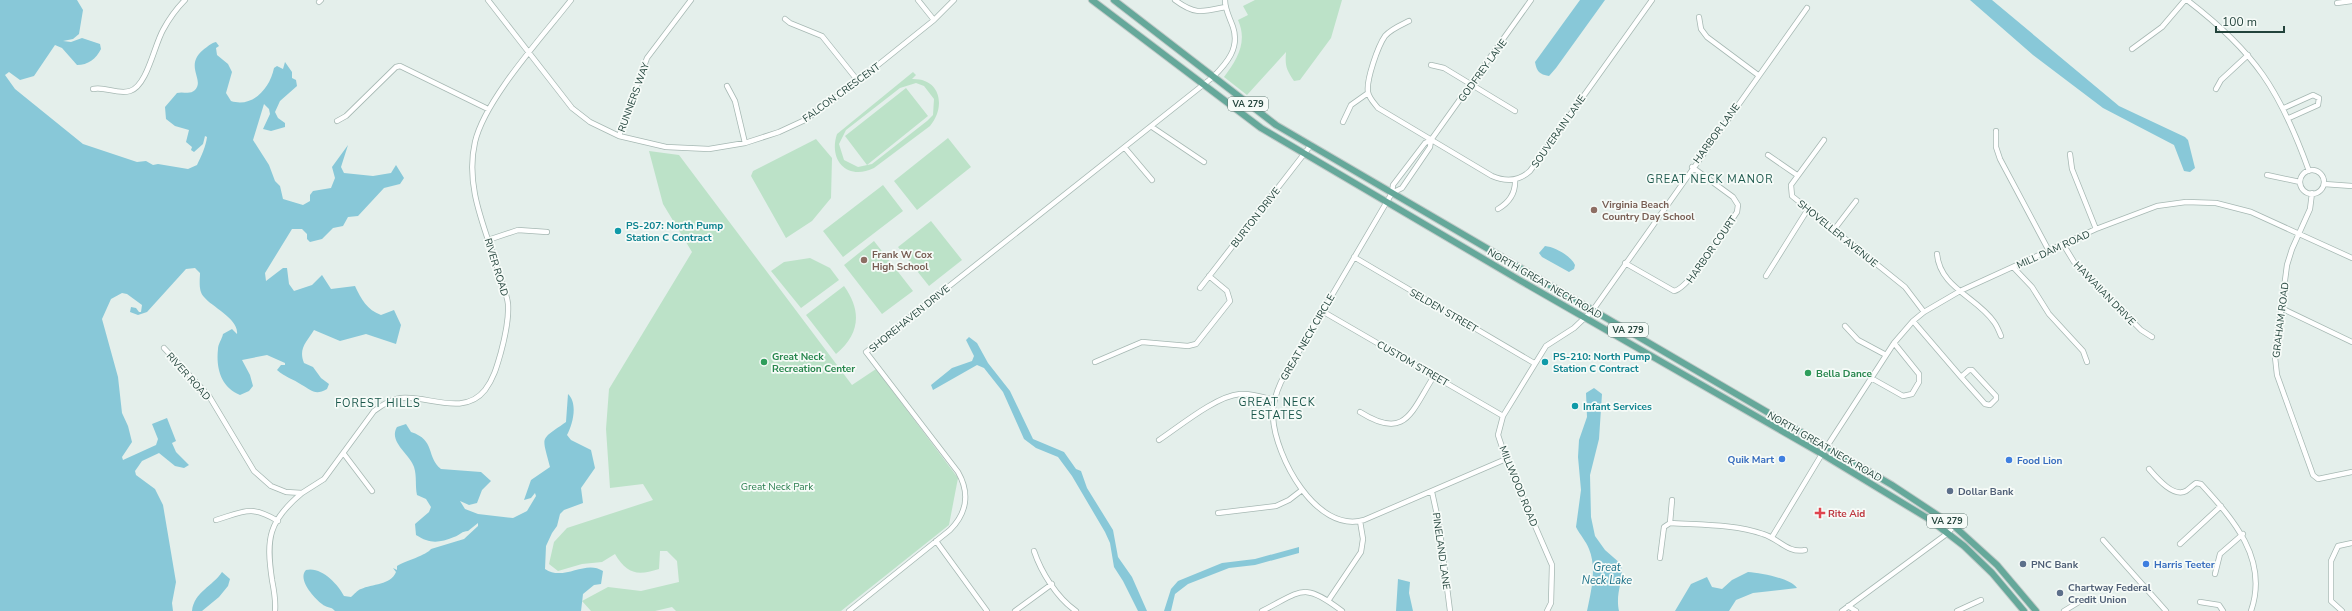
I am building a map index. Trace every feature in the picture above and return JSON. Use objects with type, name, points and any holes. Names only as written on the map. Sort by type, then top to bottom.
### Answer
[{"type":"main road","name":"NORTH GREAT NECK ROAD","points":[[1092,0],[1205,84],[1261,128],[1914,509],[1948,533],[1992,573],[2024,611]]},
{"type":"main road","name":"NORTH GREAT NECK ROAD","points":[[1114,0],[1276,125],[1827,446],[1954,526],[1997,565],[2036,611]]},
{"type":"street","points":[[93,89],[104,88],[125,92],[137,87],[143,80],[162,31],[172,14],[185,0]]},
{"type":"street","name":"FALCON CRESCENT","points":[[488,0],[572,108],[590,122],[618,136],[666,147],[709,149],[746,143],[779,132],[805,120],[858,81],[934,20],[954,0]]},
{"type":"street","name":"RIVER ROAD","points":[[164,348],[209,396],[254,471],[271,486],[286,492],[302,493],[324,479],[344,454],[374,411],[382,404],[401,398],[445,404],[461,403],[474,399],[484,391],[496,372],[504,341],[508,304],[475,201],[472,172],[475,142],[488,109],[529,53],[571,0]]},
{"type":"street","name":"RUNNERS WAY","points":[[618,136],[647,58],[691,0]]},
{"type":"street","points":[[918,0],[934,20]]},
{"type":"street","points":[[1175,0],[1185,8],[1196,12],[1225,7]]},
{"type":"street","name":"SHOREHAVEN DRIVE","points":[[849,611],[956,524],[962,514],[966,498],[964,485],[958,472],[866,352],[1152,127],[1213,77],[1230,56],[1235,46],[1235,35],[1225,7],[1225,0]]},
{"type":"street","name":"GODFREY LANE","points":[[1392,193],[1402,188],[1430,147],[1432,140],[1531,0]]},
{"type":"street","name":"SOUVERAIN LANE","points":[[1515,179],[1524,176],[1530,171],[1652,0]]},
{"type":"street","points":[[2132,49],[2162,27],[2186,0],[2228,34],[2265,76],[2289,118],[2309,170]]},
{"type":"street","points":[[2336,3],[2352,1]]},
{"type":"street","name":"HARBOR LANE","points":[[1585,317],[1592,310],[1692,167],[1807,8]]},
{"type":"street","points":[[1699,17],[1701,29],[1707,37],[1758,75]]},
{"type":"street","points":[[786,19],[790,23],[822,36],[858,81]]},
{"type":"street","points":[[1409,21],[1392,30],[1383,40],[1369,79],[1368,93],[1378,108],[1492,176],[1504,180],[1515,179],[1514,194],[1507,203],[1498,209]]},
{"type":"street","points":[[2216,89],[2220,80],[2248,55]]},
{"type":"street","points":[[1431,65],[1444,68],[1515,111]]},
{"type":"street","points":[[337,120],[346,116],[396,67],[400,66],[488,109]]},
{"type":"street","points":[[727,86],[735,100],[746,143]]},
{"type":"street","points":[[1343,122],[1351,104],[1368,93]]},
{"type":"street","points":[[2284,108],[2313,95],[2319,98],[2318,105],[2289,118]]},
{"type":"street","points":[[1152,127],[1204,162]]},
{"type":"street","points":[[1996,131],[1996,147],[2000,159],[2049,251]]},
{"type":"street","name":"GODFREY LANE","points":[[1386,202],[1392,193],[1393,185],[1403,169],[1426,143],[1432,140]]},
{"type":"street","points":[[1768,155],[1797,175],[1824,140]]},
{"type":"street","name":"BURTON DRIVE","points":[[1200,288],[1311,145]]},
{"type":"street","points":[[1125,148],[1152,180]]},
{"type":"street","points":[[2070,154],[2072,169],[2096,229]]},
{"type":"street","name":"HARBOR COURT","points":[[1625,263],[1674,291],[1686,285],[1710,251],[1737,212],[1738,205],[1728,192],[1692,167]]},
{"type":"street","points":[[2309,170],[2319,172],[2323,177],[2324,184],[2321,190],[2312,193],[2304,190],[2300,182],[2302,176],[2309,170]]},
{"type":"street","name":"SHOVELLER AVENUE","points":[[1797,175],[1791,185],[1792,196],[1833,231],[1905,287],[1924,312]]},
{"type":"street","points":[[2267,175],[2300,182]]},
{"type":"street","points":[[2324,184],[2352,186]]},
{"type":"street","name":"GRAHAM ROAD","points":[[2312,193],[2310,209],[2288,261],[2275,346],[2276,367],[2313,476],[2318,479],[2352,472]]},
{"type":"street","points":[[1833,231],[1856,201]]},
{"type":"street","name":"GREAT NECK CIRCLE","points":[[1386,202],[1281,382],[1274,400],[1272,416],[1279,449],[1302,490],[1319,506],[1336,518],[1347,522],[1360,522],[1506,459]]},
{"type":"street","name":"MILL DAM ROAD","points":[[1772,537],[1827,446],[1894,343],[1913,321],[1924,312],[1960,291],[2096,229],[2157,206],[2186,202],[2216,203],[2251,212],[2352,258]]},
{"type":"street","points":[[1766,276],[1808,209]]},
{"type":"street","points":[[488,240],[518,230],[547,232]]},
{"type":"street","name":"HAWAIIAN DRIVE","points":[[2063,244],[2074,262],[2141,330],[2152,337]]},
{"type":"street","points":[[1937,254],[1939,264],[1956,289],[1993,321],[2001,336]]},
{"type":"street","name":"SELDEN STREET","points":[[1354,257],[1534,362]]},
{"type":"street","points":[[2013,267],[2032,287],[2049,314],[2083,352],[2087,362]]},
{"type":"street","points":[[1095,362],[1142,342],[1188,346],[1196,344],[1229,304],[1230,296],[1227,291],[1209,276]]},
{"type":"street","points":[[2281,308],[2352,342]]},
{"type":"street","name":"CUSTOM STREET","points":[[1322,311],[1503,416]]},
{"type":"street","name":"MILLWOOD ROAD","points":[[1548,611],[1551,603],[1552,565],[1506,459],[1498,435],[1503,416],[1534,362],[1546,346],[1574,328],[1585,317]]},
{"type":"street","points":[[1913,321],[1961,377],[1985,404],[1990,405],[1996,400],[1996,396],[1972,370],[1969,370],[1961,377]]},
{"type":"street","points":[[1845,326],[1858,340],[1886,355]]},
{"type":"street","points":[[1871,378],[1902,396],[1912,394],[1920,382],[1919,374],[1894,343]]},
{"type":"street","points":[[1360,412],[1381,424],[1392,425],[1402,421],[1412,412],[1434,376]]},
{"type":"street","points":[[1159,440],[1226,397],[1248,394],[1274,400]]},
{"type":"street","points":[[344,454],[372,491]]},
{"type":"street","points":[[2149,469],[2163,485],[2180,492],[2185,492],[2196,483],[2200,484],[2221,506],[2243,534],[2255,566],[2255,599],[2251,611]]},
{"type":"street","points":[[1218,513],[1276,506],[1289,500],[1302,490]]},
{"type":"street","name":"PINELAND LANE","points":[[1432,492],[1439,524],[1450,611]]},
{"type":"street","points":[[275,611],[268,548],[271,533],[294,500],[302,493]]},
{"type":"street","points":[[1670,523],[1672,500]]},
{"type":"street","points":[[2180,544],[2221,506]]},
{"type":"street","points":[[216,520],[253,510],[263,512],[278,521]]},
{"type":"street","points":[[1328,601],[1361,552],[1363,539],[1360,522]]},
{"type":"street","points":[[1660,558],[1664,527],[1670,523],[1748,530],[1772,537],[1792,551],[1805,550]]},
{"type":"street","points":[[1842,611],[1948,533],[1954,526]]},
{"type":"street","points":[[2216,574],[2220,554],[2243,534]]},
{"type":"street","points":[[2103,540],[2166,611]]},
{"type":"street","points":[[936,541],[988,611]]},
{"type":"street","points":[[2342,611],[2331,601],[2332,561],[2338,546],[2352,543]]},
{"type":"street","points":[[1034,550],[1041,567],[1052,584],[1068,604],[1076,611]]},
{"type":"street","points":[[1015,611],[1052,584]]},
{"type":"street","points":[[1262,611],[1302,592],[1317,593],[1342,611]]},
{"type":"street","points":[[1957,611],[1980,600]]},
{"type":"street","points":[[2064,611],[2082,600]]},
{"type":"street","points":[[2200,602],[2219,605],[2223,611]]},
{"type":"street","points":[[1848,606],[1856,611]]},
{"type":"green space","points":[[1255,0],[1342,0],[1331,38],[1300,80],[1294,81],[1289,73],[1286,64],[1286,52],[1247,95],[1224,77],[1240,50],[1242,36],[1238,20],[1248,15],[1243,6]]},
{"type":"green space","points":[[913,72],[916,75],[912,79],[922,80],[929,83],[935,88],[938,95],[938,110],[930,126],[874,168],[856,172],[848,170],[842,166],[835,153],[837,134]],"holes":[[[916,83],[924,86],[934,99],[933,115],[927,121],[872,164],[858,167],[844,160],[839,144],[846,130],[900,88]]]},
{"type":"green space","points":[[906,88],[928,116],[867,165],[845,136]]},
{"type":"green space","points":[[948,138],[971,167],[917,210],[894,181]]},
{"type":"green space","points":[[816,139],[832,158],[831,198],[812,221],[786,238],[751,176],[753,171]]},
{"type":"green space","name":"Great Neck Park","points":[[649,151],[679,155],[852,385],[876,369],[958,478],[949,525],[841,611],[676,611],[672,607],[655,611],[591,611],[582,601],[608,587],[641,591],[679,582],[677,561],[667,551],[660,551],[659,569],[639,573],[633,572],[624,566],[615,554],[602,562],[582,564],[558,571],[549,564],[554,542],[567,528],[653,500],[643,484],[610,488],[606,429],[609,389],[692,252],[663,204]]},
{"type":"green space","points":[[883,185],[903,211],[843,257],[823,231]]},
{"type":"green space","points":[[931,221],[962,260],[929,286],[898,247]]},
{"type":"green space","points":[[874,241],[913,291],[882,314],[844,265]]},
{"type":"green space","points":[[810,258],[830,268],[839,280],[801,308],[771,271],[784,262]]},
{"type":"green space","points":[[844,286],[854,304],[856,322],[850,338],[836,354],[806,315]]},
{"type":"water","points":[[0,0],[77,0],[83,10],[79,34],[73,39],[63,41],[71,42],[82,38],[100,44],[101,49],[97,56],[88,63],[77,65],[62,48],[55,45],[34,76],[20,80],[9,72],[5,75],[15,89],[83,144],[137,162],[146,161],[153,165],[158,164],[188,169],[197,165],[202,155],[207,137],[205,136],[203,144],[194,152],[191,150],[192,147],[186,142],[189,130],[175,126],[166,119],[165,107],[177,93],[191,92],[195,90],[198,82],[195,62],[203,50],[212,43],[216,42],[219,46],[216,48],[217,55],[228,64],[232,72],[226,93],[231,101],[246,102],[259,95],[269,83],[274,68],[277,66],[283,69],[285,62],[292,72],[292,78],[296,80],[297,86],[280,101],[275,112],[278,118],[285,123],[285,127],[271,131],[263,129],[270,114],[269,109],[264,104],[253,140],[269,165],[275,181],[280,186],[283,199],[303,205],[310,201],[310,195],[313,191],[331,188],[335,178],[332,167],[348,145],[341,167],[344,173],[373,176],[391,173],[396,165],[404,178],[400,184],[384,188],[358,216],[348,217],[343,226],[333,228],[322,239],[310,242],[307,239],[307,234],[302,229],[292,229],[265,273],[266,281],[283,268],[287,268],[289,284],[294,291],[312,285],[322,275],[331,289],[355,286],[365,304],[376,313],[381,315],[394,310],[401,325],[396,344],[366,334],[340,341],[314,330],[304,345],[302,358],[304,363],[313,367],[321,378],[329,384],[327,389],[323,391],[313,392],[283,374],[277,370],[281,365],[285,365],[285,363],[267,355],[242,360],[250,375],[253,386],[249,391],[240,395],[228,387],[221,376],[219,369],[218,347],[223,334],[232,329],[237,334],[236,329],[230,318],[202,295],[200,273],[195,268],[186,269],[147,312],[138,315],[130,312],[131,307],[136,308],[139,312],[141,312],[142,305],[127,294],[122,293],[111,299],[102,319],[118,377],[122,413],[128,426],[132,442],[122,457],[123,460],[156,445],[158,439],[152,424],[167,418],[176,441],[172,443],[176,452],[189,465],[184,468],[175,466],[159,453],[142,461],[135,471],[136,475],[155,489],[163,505],[176,582],[172,603],[173,611],[0,611]]},
{"type":"water","points":[[1580,0],[1605,0],[1549,76],[1541,73],[1535,62]]},
{"type":"water","points":[[1970,0],[1992,0],[2119,106],[2185,137],[2188,140],[2195,168],[2190,172],[2184,171],[2174,145],[2103,108],[2033,55]]},
{"type":"water","points":[[1545,246],[1562,252],[1570,258],[1575,265],[1574,269],[1569,272],[1542,257],[1539,253]]},
{"type":"water","points":[[969,337],[977,343],[988,363],[1010,391],[1033,439],[1064,452],[1076,469],[1081,471],[1087,488],[1113,530],[1118,557],[1132,577],[1147,611],[1138,611],[1114,567],[1110,543],[1105,532],[1072,476],[1058,457],[1036,448],[1024,439],[1003,392],[984,368],[977,365],[933,390],[931,385],[952,368],[972,361],[974,356],[966,340]]},
{"type":"water","name":"Great Neck Lake","points":[[1594,388],[1602,394],[1599,439],[1590,475],[1591,517],[1595,536],[1605,550],[1621,564],[1622,570],[1618,598],[1619,611],[1587,611],[1593,564],[1588,546],[1576,527],[1581,490],[1578,457],[1579,440],[1587,417],[1586,393]]},
{"type":"water","points":[[568,394],[573,403],[574,414],[567,435],[571,440],[591,450],[595,468],[581,488],[583,503],[564,510],[560,514],[557,526],[546,546],[545,569],[560,573],[589,567],[603,571],[601,584],[594,585],[583,594],[581,611],[335,611],[324,605],[311,593],[305,583],[304,574],[306,570],[312,569],[323,573],[338,586],[344,596],[351,597],[357,591],[365,587],[386,582],[394,576],[396,572],[393,568],[397,570],[397,566],[431,549],[464,539],[478,526],[478,523],[468,531],[449,539],[435,542],[426,540],[416,535],[415,524],[429,512],[431,507],[426,499],[417,495],[414,467],[395,438],[397,427],[406,424],[411,432],[424,439],[428,444],[436,464],[441,469],[481,472],[491,481],[482,490],[477,503],[469,505],[460,501],[465,509],[478,514],[513,518],[527,511],[536,496],[535,493],[531,498],[524,500],[531,480],[550,467],[544,444],[547,436],[566,422]]},
{"type":"water","points":[[1299,547],[1299,553],[1255,565],[1229,568],[1188,584],[1175,594],[1171,611],[1164,611],[1171,589],[1178,581],[1222,563],[1255,559]]},
{"type":"water","points":[[222,572],[230,579],[228,586],[219,597],[202,611],[192,611],[193,604],[196,599]]},
{"type":"water","points":[[1748,572],[1782,579],[1793,584],[1797,588],[1753,593],[1736,600],[1729,611],[1675,611],[1691,584],[1707,577],[1712,587],[1722,589],[1732,580]]},
{"type":"water","points":[[1398,579],[1410,582],[1409,593],[1413,611],[1396,611]]},
{"type":"place","name":"Virginia Beach Country Day School","points":[[1594,210]]},
{"type":"place","name":"PS-207: North Pump Station C Contract","points":[[618,231]]},
{"type":"place","name":"Frank W Cox High School","points":[[864,260]]},
{"type":"place","name":"Great Neck Recreation Center","points":[[764,362]]},
{"type":"place","name":"PS-210: North Pump Station C Contract","points":[[1545,362]]},
{"type":"place","name":"Bella Dance","points":[[1808,373]]},
{"type":"place","name":"Infant Services","points":[[1575,406]]},
{"type":"place","name":"Quik Mart","points":[[1782,459]]},
{"type":"place","name":"Food Lion","points":[[2009,460]]},
{"type":"place","name":"Dollar Bank","points":[[1950,491]]},
{"type":"place","name":"Rite Aid","points":[[1820,513]]},
{"type":"place","name":"PNC Bank","points":[[2023,564]]},
{"type":"place","name":"Harris Teeter","points":[[2146,564]]},
{"type":"place","name":"Chartway Federal Credit Union","points":[[2060,593]]},
{"type":"district","name":"GREAT NECK MANOR","points":[[1710,179]]},
{"type":"district","name":"FOREST HILLS","points":[[378,403]]},
{"type":"district","name":"GREAT NECK ESTATES","points":[[1277,408]]}]
